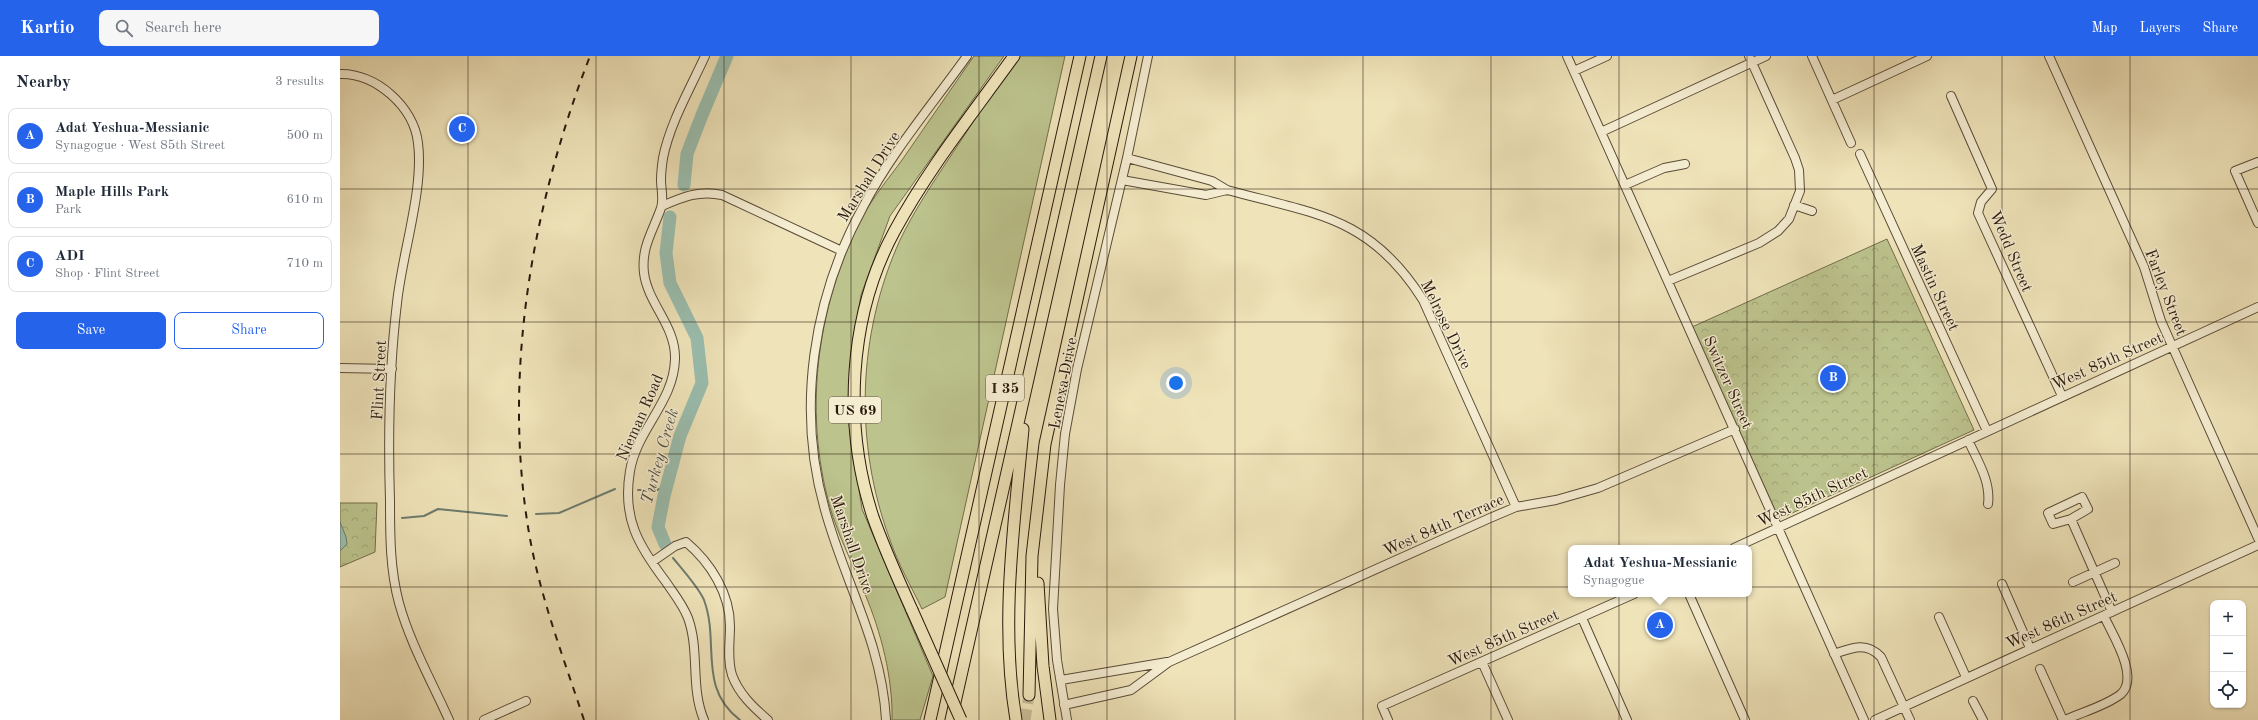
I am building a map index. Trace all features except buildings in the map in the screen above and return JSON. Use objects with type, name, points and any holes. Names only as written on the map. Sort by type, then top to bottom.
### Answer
[{"type":"highway","name":"US 69","points":[[961,720],[912,610],[873,516],[861,469],[854,406],[855,374],[860,334],[873,283],[896,228],[940,158],[1014,56]]},
{"type":"highway","name":"I 35","points":[[930,720],[1080,56]]},
{"type":"highway","name":"I 35","points":[[951,720],[1101,56]]},
{"type":"highway","points":[[1029,695],[1032,556],[1041,472],[1052,409],[1131,56]]},
{"type":"highway","points":[[1016,720],[1011,670],[1010,601],[1012,548],[1026,387]]},
{"type":"highway","points":[[1041,472],[1038,598],[1043,666],[1050,720]]},
{"type":"street","name":"Nieman Road","points":[[704,720],[695,691],[693,641],[690,625],[677,597],[652,562],[632,529],[627,490],[630,468],[636,450],[668,393],[674,370],[675,356],[671,333],[648,288],[644,274],[645,246],[662,206],[661,178],[668,140],[705,56]]},
{"type":"street","name":"Marshall Drive","points":[[886,720],[881,679],[874,649],[860,605],[836,548],[824,509],[814,452],[812,387],[816,344],[829,285],[842,251],[863,205],[879,179],[967,56]]},
{"type":"street","name":"Lenexa Drive","points":[[1067,720],[1053,609],[1059,493],[1065,434],[1077,368],[1122,180],[1148,56]]},
{"type":"street","name":"Switzer Street","points":[[1567,56],[1864,720]]},
{"type":"street","points":[[1574,71],[1607,56]]},
{"type":"street","points":[[1601,132],[1751,59],[1766,56]]},
{"type":"street","points":[[1812,56],[1851,143]]},
{"type":"street","name":"Farley Street","points":[[2049,56],[2144,267],[2161,321],[2258,538]]},
{"type":"street","points":[[1832,100],[1922,57]]},
{"type":"street","points":[[1668,281],[1770,237],[1789,218],[1800,191],[1797,164],[1751,59]]},
{"type":"street","name":"Flint Street","points":[[342,74],[350,74],[382,86],[410,119],[418,141],[418,176],[397,303],[392,369],[389,494],[395,585],[405,620],[449,720]]},
{"type":"street","name":"Wedd Street","points":[[1951,96],[1992,189],[1981,202],[1978,213],[2062,396]]},
{"type":"street","name":"Mastin Street","points":[[1860,154],[1987,432]]},
{"type":"street","name":"Melrose Drive","points":[[1127,158],[1212,181],[1227,190],[1331,218],[1349,226],[1380,248],[1407,275],[1423,300],[1516,507]]},
{"type":"street","points":[[2258,162],[2235,171],[2258,223]]},
{"type":"street","points":[[1625,185],[1664,168],[1685,164]]},
{"type":"street","name":"Melrose Drive","points":[[1122,180],[1206,194],[1227,190]]},
{"type":"street","points":[[662,206],[694,194],[710,192],[722,195],[842,251]]},
{"type":"street","points":[[1794,205],[1812,212]]},
{"type":"street","name":"West 85th Street","points":[[1741,545],[2258,307]]},
{"type":"street","points":[[340,368],[392,369]]},
{"type":"street","name":"West 84th Terrace","points":[[1064,705],[1131,690],[1169,662],[1516,507],[1556,500],[1598,488],[1735,429]]},
{"type":"street","points":[[1968,440],[1988,484],[1990,493],[1988,504]]},
{"type":"street","points":[[2082,497],[2088,509],[2071,519],[2053,524],[2048,512],[2082,497]]},
{"type":"street","points":[[2071,519],[2112,612]]},
{"type":"street","points":[[652,562],[675,546],[686,542],[696,551],[713,574],[721,586],[729,610],[728,649],[732,674],[743,696],[768,720]]},
{"type":"street","name":"West 86th Street","points":[[1875,720],[1966,676],[2104,616],[2258,544]]},
{"type":"street","points":[[2073,582],[2115,563]]},
{"type":"street","points":[[2002,584],[2030,648]]},
{"type":"street","name":"West 85th Street","points":[[1388,720],[1382,706],[1628,597]]},
{"type":"street","points":[[1689,597],[1744,720]]},
{"type":"street","points":[[2040,670],[2064,720],[2115,698],[2126,687],[2129,678],[2127,668],[2104,616]]},
{"type":"street","points":[[1938,617],[1966,676]]},
{"type":"street","points":[[1582,618],[1627,720]]},
{"type":"street","points":[[1834,654],[1860,646],[1875,651],[1881,657],[1910,720]]},
{"type":"street","name":"West 84th Terrace","points":[[1061,680],[1169,662]]},
{"type":"street","points":[[1482,662],[1508,720]]},
{"type":"street","points":[[1973,700],[1983,720]]},
{"type":"street","points":[[484,720],[526,701]]},
{"type":"green space","points":[[974,56],[1004,56],[890,216],[861,295],[851,354],[849,425],[862,509],[933,676],[920,720],[892,720],[892,704],[888,672],[881,639],[871,609],[833,517],[823,480],[818,441],[816,403],[818,364],[824,325],[834,288],[847,251],[863,216],[876,195]]},
{"type":"green space","points":[[1016,56],[1065,56],[945,597],[922,609],[893,549],[878,503],[870,466],[866,428],[865,389],[868,351],[875,313],[886,276],[900,240],[930,187]]},
{"type":"green space","points":[[1887,239],[1974,430],[1779,519],[1692,327]]},
{"type":"green space","points":[[340,503],[377,503],[375,552],[340,567]]},
{"type":"shaded area","points":[[340,522],[347,544],[340,551]]},
{"type":"waterway","name":"Turkey Creek","points":[[684,185],[687,154],[727,56]]},
{"type":"waterway","name":"Turkey Creek","points":[[665,544],[658,527],[664,496],[680,436],[702,383],[697,338],[670,283],[666,253],[670,217]]},
{"type":"waterway","points":[[638,490],[657,490],[666,486]]},
{"type":"waterway","points":[[536,514],[559,513],[615,489]]},
{"type":"waterway","points":[[402,518],[424,516],[438,509],[507,516]]},
{"type":"waterway","name":"Turkey Creek","points":[[673,558],[702,595],[708,616],[712,664],[718,693],[727,707],[740,720]]},
{"type":"tunnel","points":[[1025,720],[1029,695]]},
{"type":"railway","points":[[584,720],[539,581],[529,533],[521,473],[519,412],[521,351],[528,291],[538,231],[552,171],[590,56]]},
{"type":"place","name":"ADI","points":[[462,129]]},
{"type":"place","name":"Maple Hills Park","points":[[1833,378]]},
{"type":"place","name":"Adat Yeshua-Messianic","points":[[1660,625]]}]
